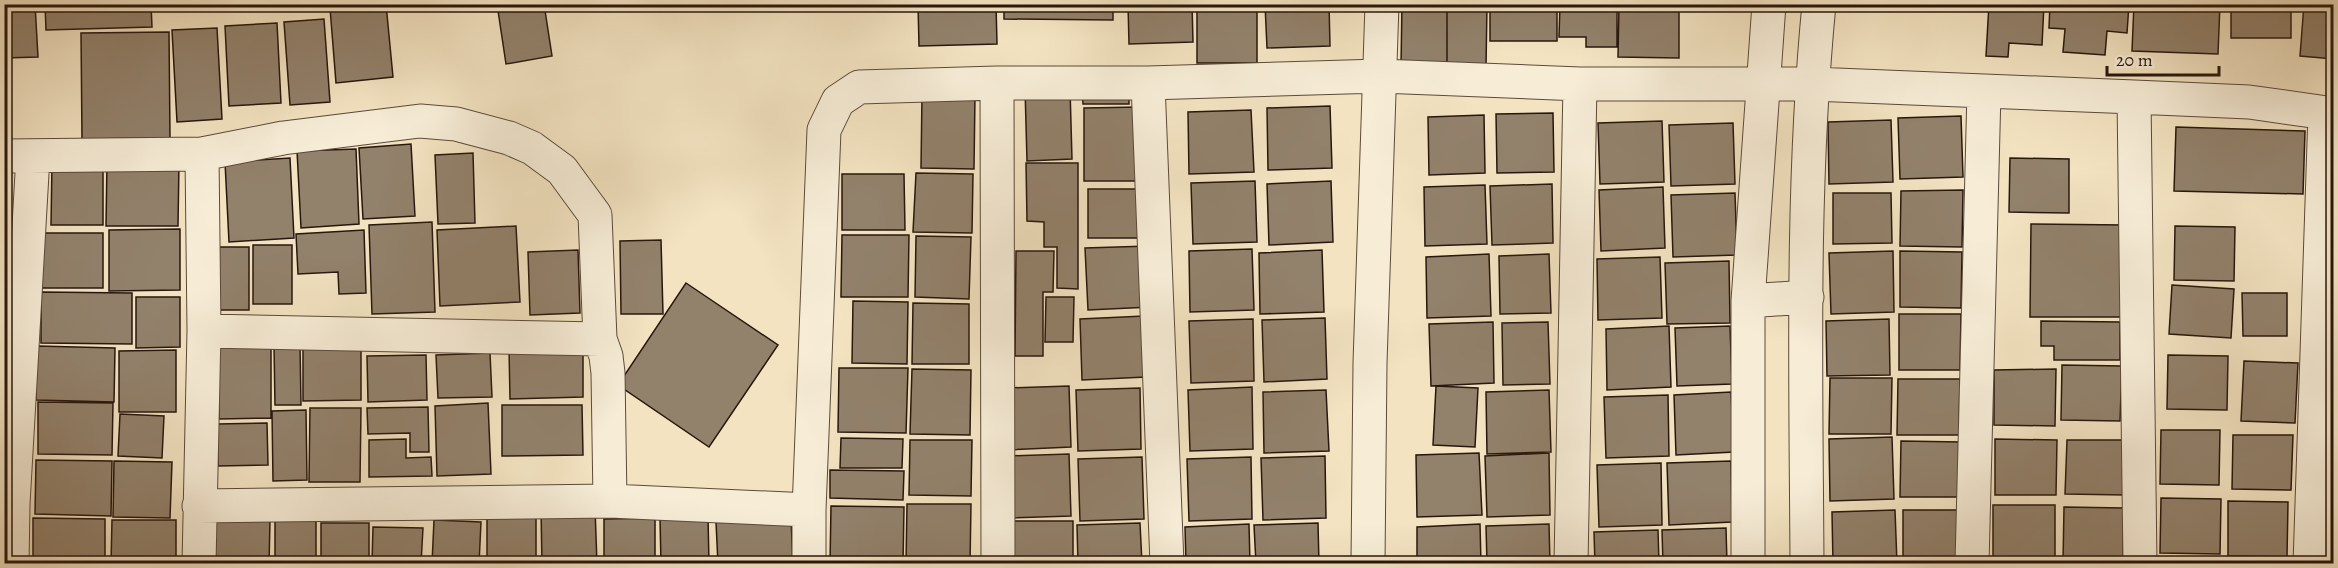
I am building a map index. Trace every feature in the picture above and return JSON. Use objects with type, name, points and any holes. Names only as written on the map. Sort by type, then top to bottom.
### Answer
[{"type":"street","points":[[1368,564],[1370,363],[1382,4]]},
{"type":"street","points":[[1748,564],[1748,301],[1768,4]]},
{"type":"street","points":[[1807,564],[1807,297],[1812,84],[1820,4]]},
{"type":"street","points":[[809,564],[809,510],[824,130],[838,101],[859,87],[1148,83],[1380,76],[1580,84],[1763,86],[1812,84],[2249,102],[2329,114],[2325,392],[2310,564]]},
{"type":"street","points":[[1148,83],[1167,564]]},
{"type":"street","points":[[997,84],[998,564]]},
{"type":"street","points":[[1571,564],[1580,84]]},
{"type":"street","points":[[1972,564],[1984,91]]},
{"type":"street","points":[[2134,97],[2140,564]]},
{"type":"street","points":[[12,564],[9,504],[19,156],[202,153],[283,138],[420,121],[456,124],[509,138],[532,148],[562,170],[595,215],[600,339],[606,356],[608,373],[610,501]]},
{"type":"street","points":[[199,564],[204,331],[202,153]]},
{"type":"street","points":[[1748,301],[1807,297]]},
{"type":"street","points":[[204,331],[600,339]]},
{"type":"street","points":[[199,506],[610,501],[809,510]]},
{"type":"building","points":[[4,4],[35,4],[38,57],[4,58]]},
{"type":"building","points":[[45,4],[151,4],[152,27],[46,30]]},
{"type":"building","points":[[386,4],[393,77],[336,83],[330,8]]},
{"type":"building","points":[[497,4],[544,4],[552,56],[506,64]]},
{"type":"building","points":[[706,4],[742,4],[707,7]]},
{"type":"building","points":[[918,4],[996,4],[997,44],[919,46]]},
{"type":"building","points":[[1004,4],[1113,4],[1113,20],[1004,19]]},
{"type":"building","points":[[1128,4],[1192,4],[1193,42],[1129,44]]},
{"type":"building","points":[[1197,4],[1257,4],[1257,63],[1197,63]]},
{"type":"building","points":[[1265,4],[1329,4],[1330,46],[1267,48]]},
{"type":"building","points":[[1402,4],[1447,4],[1447,67],[1401,66]]},
{"type":"building","points":[[1447,4],[1487,4],[1486,67],[1447,67]]},
{"type":"building","points":[[1490,4],[1557,4],[1557,41],[1490,41]]},
{"type":"building","points":[[1560,4],[1617,4],[1617,47],[1586,47],[1586,37],[1559,37]]},
{"type":"building","points":[[1619,4],[1679,4],[1679,58],[1618,57]]},
{"type":"building","points":[[1989,4],[2044,4],[2042,45],[2009,43],[2008,57],[1986,56]]},
{"type":"building","points":[[2050,4],[2129,4],[2127,33],[2107,31],[2105,55],[2063,52],[2065,29],[2049,28]]},
{"type":"building","points":[[2134,4],[2220,4],[2218,54],[2132,51]]},
{"type":"building","points":[[2231,4],[2291,4],[2291,38],[2231,38]]},
{"type":"building","points":[[2304,4],[2334,4],[2334,59],[2300,56]]},
{"type":"building","points":[[324,19],[330,102],[290,105],[284,22]]},
{"type":"building","points":[[277,23],[281,103],[229,106],[225,26]]},
{"type":"building","points":[[217,28],[222,119],[177,122],[172,30]]},
{"type":"building","points":[[169,32],[170,138],[82,139],[81,33]]},
{"type":"building","points":[[1129,85],[1129,104],[1083,104],[1082,86]]},
{"type":"building","points":[[1025,88],[1070,88],[1072,159],[1027,161]]},
{"type":"building","points":[[922,94],[975,95],[974,169],[921,168]]},
{"type":"building","points":[[1330,106],[1332,168],[1268,170],[1267,108]]},
{"type":"building","points":[[1140,107],[1140,181],[1084,181],[1084,108]]},
{"type":"building","points":[[1251,110],[1254,172],[1189,174],[1188,112]]},
{"type":"building","points":[[1553,113],[1554,172],[1497,173],[1496,114]]},
{"type":"building","points":[[1484,115],[1485,173],[1429,175],[1428,117]]},
{"type":"building","points":[[1961,116],[1963,177],[1900,179],[1898,118]]},
{"type":"building","points":[[1891,120],[1893,182],[1829,184],[1828,122]]},
{"type":"building","points":[[1662,121],[1664,182],[1600,184],[1598,123]]},
{"type":"building","points":[[1733,123],[1735,184],[1671,186],[1669,125]]},
{"type":"building","points":[[2176,127],[2305,131],[2303,194],[2174,191]]},
{"type":"building","points":[[411,144],[415,216],[363,219],[359,148]]},
{"type":"building","points":[[356,149],[359,224],[301,228],[297,151]]},
{"type":"building","points":[[473,153],[475,223],[438,224],[435,155]]},
{"type":"building","points":[[290,158],[294,238],[229,242],[225,162]]},
{"type":"building","points":[[2010,158],[2069,159],[2069,213],[2009,212]]},
{"type":"building","points":[[107,162],[179,162],[178,226],[106,226]]},
{"type":"building","points":[[103,163],[103,225],[51,225],[52,164]]},
{"type":"building","points":[[1026,163],[1078,163],[1078,289],[1057,288],[1057,247],[1044,247],[1044,222],[1027,221]]},
{"type":"building","points":[[916,173],[973,174],[972,233],[913,232]]},
{"type":"building","points":[[842,174],[904,174],[905,230],[842,230]]},
{"type":"building","points":[[1255,181],[1257,242],[1193,244],[1191,183]]},
{"type":"building","points":[[1331,181],[1333,242],[1269,245],[1267,184]]},
{"type":"building","points":[[1552,184],[1553,243],[1492,245],[1490,186]]},
{"type":"building","points":[[1485,185],[1487,244],[1425,246],[1424,187]]},
{"type":"building","points":[[1663,187],[1665,248],[1601,251],[1599,190]]},
{"type":"building","points":[[1088,189],[1141,189],[1141,238],[1088,238]]},
{"type":"building","points":[[1963,190],[1962,247],[1900,246],[1901,191]]},
{"type":"building","points":[[1735,193],[1737,255],[1673,257],[1671,195]]},
{"type":"building","points":[[1833,193],[1891,193],[1892,243],[1833,244]]},
{"type":"building","points":[[432,222],[435,312],[372,314],[369,225]]},
{"type":"building","points":[[2031,224],[2125,225],[2123,317],[2030,317]]},
{"type":"building","points":[[516,226],[520,302],[440,306],[437,230]]},
{"type":"building","points":[[2175,226],[2235,227],[2234,281],[2174,280]]},
{"type":"building","points":[[180,229],[180,290],[109,291],[109,230]]},
{"type":"building","points":[[364,230],[366,293],[339,294],[338,272],[298,274],[296,234]]},
{"type":"building","points":[[40,233],[103,233],[103,288],[40,288]]},
{"type":"building","points":[[842,235],[909,235],[908,297],[841,297]]},
{"type":"building","points":[[916,236],[971,237],[969,299],[915,297]]},
{"type":"building","points":[[661,240],[663,314],[621,314],[620,241]]},
{"type":"building","points":[[253,245],[292,245],[292,304],[253,304]]},
{"type":"building","points":[[1149,246],[1151,307],[1088,310],[1085,248]]},
{"type":"building","points":[[218,247],[249,247],[249,310],[218,310]]},
{"type":"building","points":[[1252,249],[1254,310],[1190,312],[1189,251]]},
{"type":"building","points":[[578,250],[580,313],[530,315],[528,252]]},
{"type":"building","points":[[1322,250],[1324,312],[1260,314],[1259,253]]},
{"type":"building","points":[[1016,251],[1054,251],[1053,292],[1043,292],[1043,356],[1015,356]]},
{"type":"building","points":[[1893,251],[1894,312],[1831,314],[1829,253]]},
{"type":"building","points":[[1900,251],[1962,252],[1961,308],[1900,307]]},
{"type":"building","points":[[1489,254],[1491,316],[1427,318],[1426,257]]},
{"type":"building","points":[[1549,254],[1551,313],[1500,314],[1499,256]]},
{"type":"building","points":[[1660,257],[1662,318],[1598,320],[1597,259]]},
{"type":"building","points":[[1729,261],[1730,323],[1667,324],[1665,263]]},
{"type":"building","points":[[686,283],[778,345],[709,447],[618,385]]},
{"type":"building","points":[[2172,285],[2234,289],[2231,338],[2169,334]]},
{"type":"building","points":[[41,292],[132,293],[132,344],[41,343]]},
{"type":"building","points":[[2242,293],[2287,293],[2287,336],[2243,336]]},
{"type":"building","points":[[136,297],[180,297],[180,347],[136,348]]},
{"type":"building","points":[[1046,297],[1074,297],[1073,342],[1045,342]]},
{"type":"building","points":[[853,301],[908,302],[907,364],[852,363]]},
{"type":"building","points":[[913,303],[969,304],[969,364],[912,364]]},
{"type":"building","points":[[1899,314],[1961,314],[1960,370],[1899,370]]},
{"type":"building","points":[[1144,316],[1146,377],[1082,380],[1080,319]]},
{"type":"building","points":[[1325,318],[1327,379],[1264,382],[1262,320]]},
{"type":"building","points":[[1253,319],[1254,381],[1191,383],[1189,321]]},
{"type":"building","points":[[1889,319],[1890,375],[1827,376],[1826,321]]},
{"type":"building","points":[[2041,321],[2120,322],[2120,360],[2054,360],[2054,346],[2041,346]]},
{"type":"building","points":[[1493,322],[1494,383],[1431,386],[1429,324]]},
{"type":"building","points":[[1548,322],[1550,384],[1503,385],[1502,323]]},
{"type":"building","points":[[1669,326],[1671,387],[1607,390],[1606,329]]},
{"type":"building","points":[[1730,326],[1732,384],[1677,386],[1675,328]]},
{"type":"building","points":[[274,345],[300,345],[301,405],[275,405]]},
{"type":"building","points":[[37,346],[115,348],[114,402],[36,400]]},
{"type":"building","points":[[303,347],[361,347],[361,400],[303,401]]},
{"type":"building","points":[[583,347],[583,397],[510,399],[509,348]]},
{"type":"building","points":[[218,348],[271,348],[271,418],[219,419]]},
{"type":"building","points":[[176,350],[176,412],[119,412],[119,351]]},
{"type":"building","points":[[490,353],[492,397],[438,398],[436,355]]},
{"type":"building","points":[[426,355],[427,400],[368,402],[367,356]]},
{"type":"building","points":[[2168,355],[2228,356],[2227,410],[2167,409]]},
{"type":"building","points":[[2244,361],[2298,363],[2295,423],[2241,421]]},
{"type":"building","points":[[2062,365],[2122,366],[2120,421],[2061,420]]},
{"type":"building","points":[[839,368],[908,368],[906,433],[838,432]]},
{"type":"building","points":[[912,369],[971,370],[970,435],[910,434]]},
{"type":"building","points":[[2056,369],[2055,426],[1994,425],[1994,370]]},
{"type":"building","points":[[1830,378],[1892,378],[1891,434],[1829,434]]},
{"type":"building","points":[[1898,379],[1960,379],[1959,435],[1897,435]]},
{"type":"building","points":[[1069,386],[1071,447],[1007,450],[1006,388]]},
{"type":"building","points":[[1436,386],[1478,388],[1475,447],[1433,445]]},
{"type":"building","points":[[1252,387],[1253,449],[1190,451],[1188,390]]},
{"type":"building","points":[[1140,388],[1141,449],[1078,451],[1076,390]]},
{"type":"building","points":[[1326,390],[1329,451],[1264,453],[1263,392]]},
{"type":"building","points":[[1549,390],[1551,452],[1487,454],[1486,392]]},
{"type":"building","points":[[1731,392],[1734,452],[1676,455],[1674,395]]},
{"type":"building","points":[[1668,395],[1669,456],[1606,458],[1604,397]]},
{"type":"building","points":[[38,402],[113,403],[112,455],[38,454]]},
{"type":"building","points":[[488,403],[491,474],[437,476],[435,406]]},
{"type":"building","points":[[502,405],[582,405],[583,455],[502,456]]},
{"type":"building","points":[[428,407],[429,452],[410,452],[410,433],[368,434],[367,408]]},
{"type":"building","points":[[310,408],[361,408],[360,482],[309,482]]},
{"type":"building","points":[[306,410],[307,480],[273,481],[272,411]]},
{"type":"building","points":[[120,414],[164,416],[162,458],[118,456]]},
{"type":"building","points":[[267,423],[268,465],[218,466],[217,424]]},
{"type":"building","points":[[2161,430],[2220,430],[2219,485],[2160,484]]},
{"type":"building","points":[[2233,435],[2293,435],[2291,490],[2232,489]]},
{"type":"building","points":[[1892,437],[1894,499],[1830,501],[1829,439]]},
{"type":"building","points":[[841,438],[903,439],[902,468],[840,468]]},
{"type":"building","points":[[406,439],[406,458],[431,457],[432,476],[369,477],[369,440]]},
{"type":"building","points":[[1995,439],[2057,440],[2056,495],[1995,495]]},
{"type":"building","points":[[910,440],[972,440],[971,496],[909,495]]},
{"type":"building","points":[[2067,440],[2126,440],[2125,495],[2065,494]]},
{"type":"building","points":[[1901,441],[1962,442],[1962,497],[1900,497]]},
{"type":"building","points":[[1479,453],[1482,515],[1417,517],[1416,455]]},
{"type":"building","points":[[1549,453],[1550,515],[1487,517],[1485,456]]},
{"type":"building","points":[[1069,454],[1071,516],[1007,518],[1005,456]]},
{"type":"building","points":[[1325,456],[1326,518],[1263,520],[1261,458]]},
{"type":"building","points":[[1142,457],[1144,519],[1080,521],[1078,459]]},
{"type":"building","points":[[1251,457],[1252,519],[1189,521],[1187,459]]},
{"type":"building","points":[[36,460],[112,461],[111,516],[35,514]]},
{"type":"building","points":[[114,461],[172,462],[170,518],[113,517]]},
{"type":"building","points":[[1731,461],[1732,522],[1669,525],[1667,463]]},
{"type":"building","points":[[1661,463],[1662,525],[1599,527],[1597,465]]},
{"type":"building","points":[[830,470],[904,471],[903,500],[830,498]]},
{"type":"building","points":[[2161,498],[2221,499],[2220,554],[2160,553]]},
{"type":"building","points":[[2228,501],[2288,502],[2287,557],[2228,556]]},
{"type":"building","points":[[907,504],[971,504],[970,564],[906,564]]},
{"type":"building","points":[[1993,505],[2055,505],[2055,561],[1993,560]]},
{"type":"building","points":[[831,506],[904,507],[903,564],[830,564]]},
{"type":"building","points":[[2064,507],[2124,508],[2123,563],[2063,562]]},
{"type":"building","points":[[595,508],[597,564],[542,564],[541,510]]},
{"type":"building","points":[[1895,510],[1897,564],[1833,564],[1832,512]]},
{"type":"building","points":[[1903,510],[1965,510],[1964,564],[1903,564]]},
{"type":"building","points":[[708,516],[709,564],[661,564],[660,518]]},
{"type":"building","points":[[487,517],[536,517],[536,564],[487,564]]},
{"type":"building","points":[[33,518],[105,519],[105,564],[33,564]]},
{"type":"building","points":[[655,518],[655,564],[604,564],[604,519]]},
{"type":"building","points":[[791,518],[793,564],[718,564],[716,522]]},
{"type":"building","points":[[316,519],[316,564],[275,564],[275,520]]},
{"type":"building","points":[[112,520],[176,520],[176,564],[111,564]]},
{"type":"building","points":[[215,520],[270,520],[269,564],[215,564]]},
{"type":"building","points":[[434,520],[481,522],[479,564],[432,564]]},
{"type":"building","points":[[1014,521],[1073,521],[1073,564],[1014,564]]},
{"type":"building","points":[[321,523],[369,523],[369,564],[321,564]]},
{"type":"building","points":[[1140,523],[1142,564],[1078,564],[1077,525]]},
{"type":"building","points":[[1318,523],[1319,564],[1256,564],[1254,525]]},
{"type":"building","points":[[1249,524],[1250,564],[1186,564],[1185,527]]},
{"type":"building","points":[[1480,524],[1481,564],[1417,564],[1417,527]]},
{"type":"building","points":[[1549,524],[1550,564],[1487,564],[1486,526]]},
{"type":"building","points":[[373,527],[423,528],[421,564],[372,564]]},
{"type":"building","points":[[1726,528],[1727,564],[1663,564],[1662,530]]},
{"type":"building","points":[[1658,530],[1659,564],[1595,564],[1594,532]]}]
